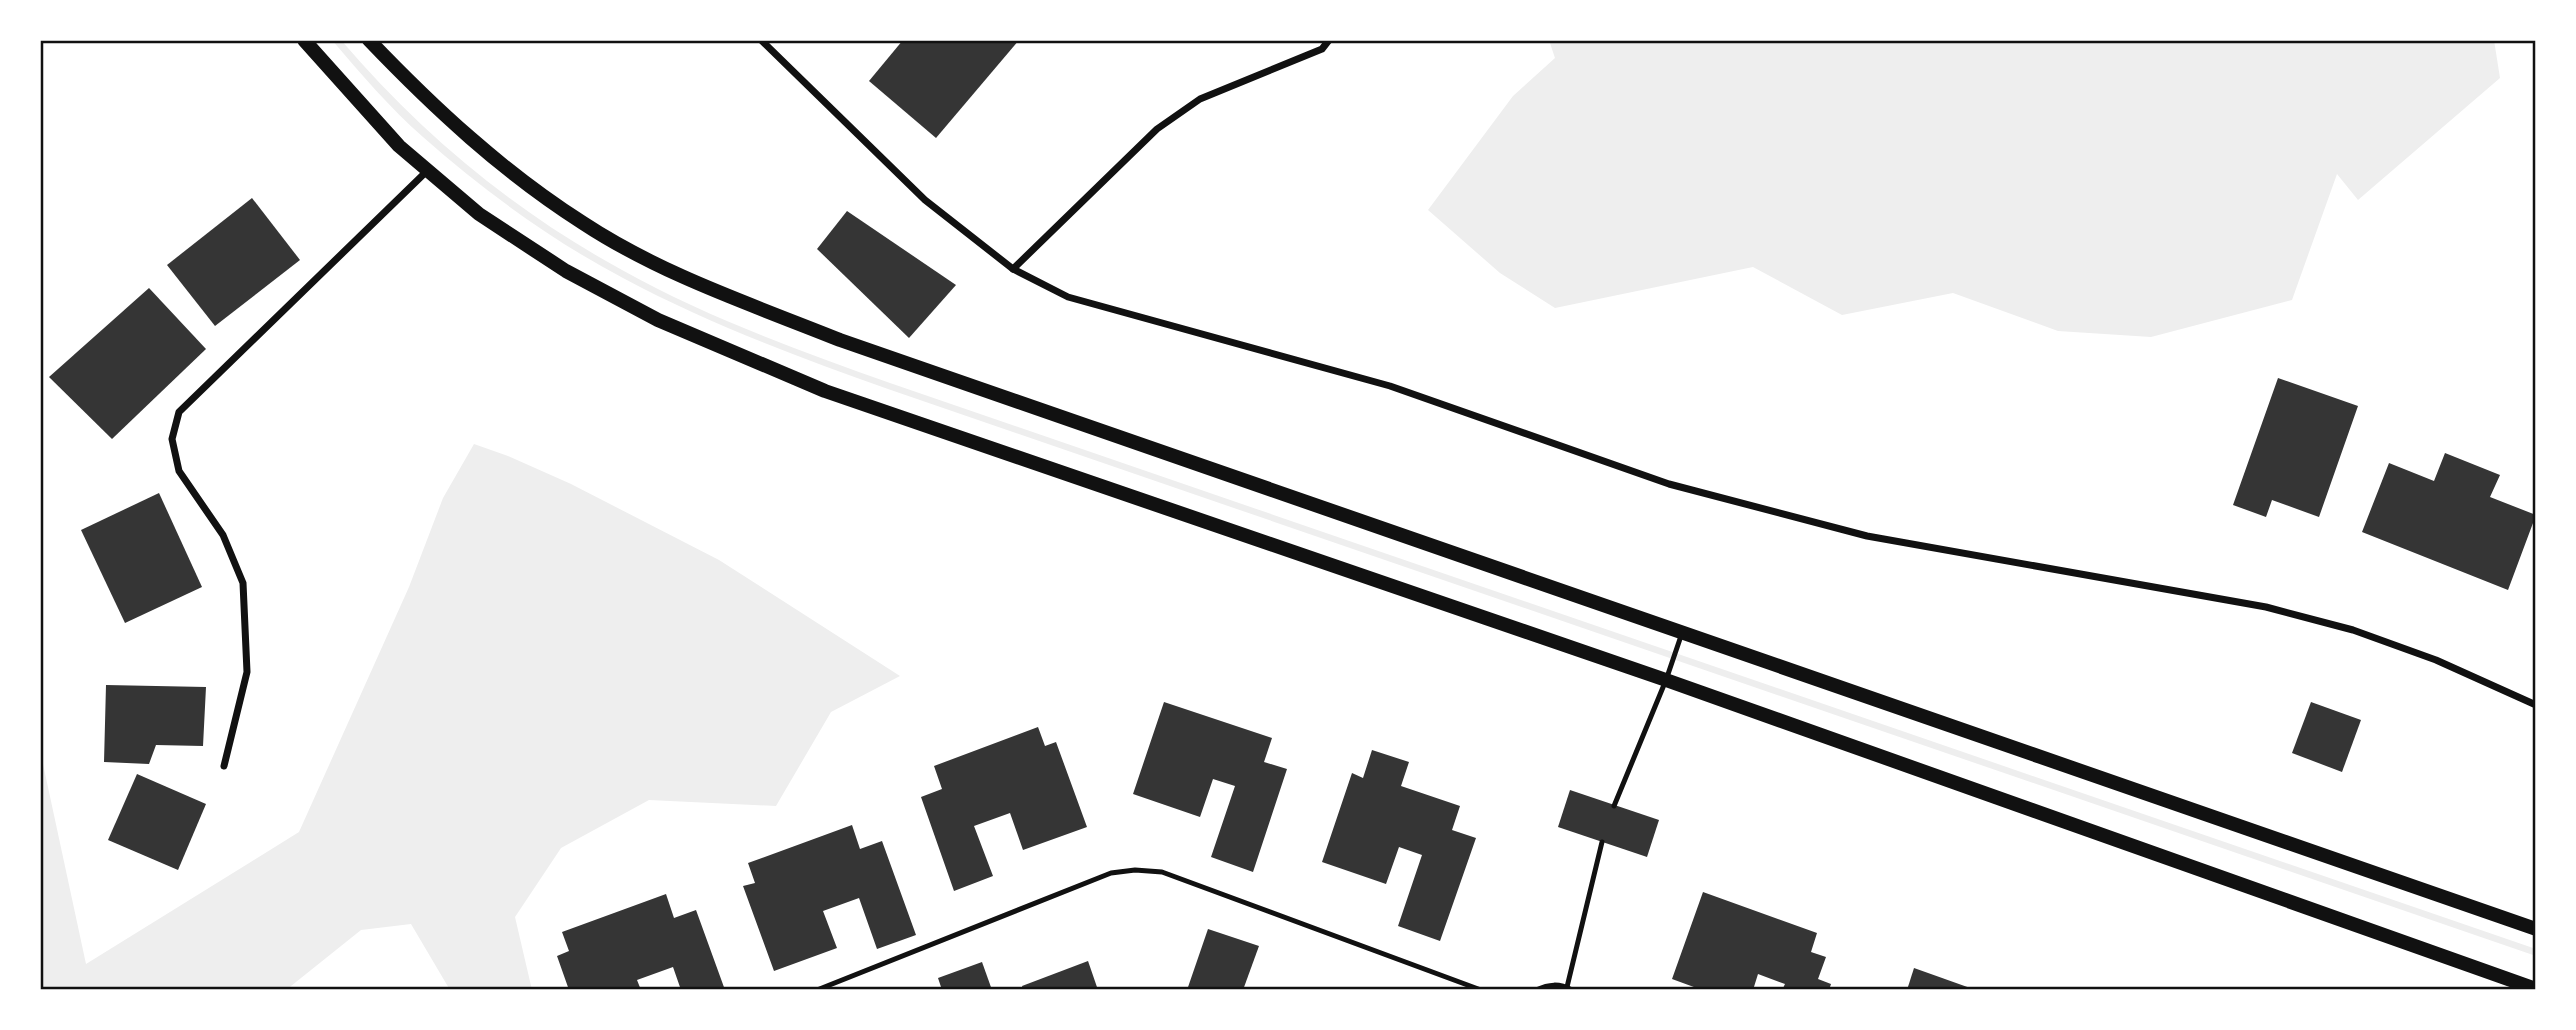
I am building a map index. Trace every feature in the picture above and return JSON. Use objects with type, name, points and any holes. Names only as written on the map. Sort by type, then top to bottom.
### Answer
[{"type":"main road","points":[[304,40],[399,146],[479,214],[566,271],[657,320],[825,391],[1666,680],[2536,989]]},
{"type":"main road","points":[[369,40],[430,104],[506,169],[584,224],[681,277],[840,340],[2536,929]]},
{"type":"street","points":[[761,40],[925,200],[1013,268],[1068,297],[1390,386],[1669,484],[1867,536],[2266,607],[2353,630],[2436,660],[2536,705]]},
{"type":"street","points":[[1013,268],[1157,128],[1200,99],[1322,49],[1329,40]]},
{"type":"street","points":[[224,766],[247,672],[243,583],[223,535],[179,471],[172,439],[179,412],[428,170]]},
{"type":"lane","points":[[1614,806],[1666,680],[1682,633]]},
{"type":"lane","points":[[1536,990],[1547,985],[1569,988],[1602,842]]},
{"type":"lane","points":[[817,990],[1111,873],[1135,870],[1162,872],[1480,990]]},
{"type":"shaded area","points":[[332,40],[341,40],[403,107],[437,139],[507,196],[544,222],[582,247],[654,287],[754,332],[890,383],[2536,949],[2536,956],[888,389],[753,338],[687,310],[623,278],[570,248],[519,214],[411,126]]},
{"type":"shaded area","points":[[1549,40],[2494,40],[2500,78],[2358,200],[2337,174],[2292,300],[2151,337],[2058,331],[1953,293],[1842,315],[1753,267],[1555,308],[1500,273],[1428,210],[1513,96],[1555,58]]},
{"type":"shaded area","points":[[474,444],[571,484],[719,560],[900,676],[831,712],[776,806],[649,800],[561,848],[515,917],[532,990],[450,990],[411,924],[361,930],[286,990],[40,990],[40,750],[86,964],[299,832],[409,587],[443,498]]},
{"type":"building","points":[[903,40],[1019,40],[936,138],[869,81]]},
{"type":"building","points":[[252,198],[300,260],[215,326],[167,265]]},
{"type":"building","points":[[847,211],[956,285],[909,338],[817,249]]},
{"type":"building","points":[[149,288],[206,349],[112,439],[49,377]]},
{"type":"building","points":[[2278,378],[2358,406],[2319,517],[2272,500],[2266,517],[2233,505]]},
{"type":"building","points":[[2445,453],[2500,475],[2490,497],[2536,515],[2508,590],[2362,532],[2389,463],[2434,481]]},
{"type":"building","points":[[159,493],[202,587],[125,623],[81,530]]},
{"type":"building","points":[[106,685],[206,687],[203,746],[156,745],[149,764],[104,762]]},
{"type":"building","points":[[1164,702],[1272,738],[1264,762],[1287,769],[1253,872],[1211,857],[1235,786],[1213,779],[1200,817],[1133,794]]},
{"type":"building","points":[[2311,702],[2361,720],[2342,772],[2292,753]]},
{"type":"building","points":[[1038,727],[1045,746],[1056,742],[1087,827],[1023,850],[1010,813],[974,826],[993,876],[954,891],[921,797],[942,789],[934,766]]},
{"type":"building","points":[[1372,750],[1409,762],[1401,786],[1460,806],[1452,830],[1476,838],[1440,941],[1398,926],[1422,855],[1399,847],[1386,884],[1322,862],[1352,773],[1363,778]]},
{"type":"building","points":[[137,774],[206,804],[178,870],[108,840]]},
{"type":"building","points":[[1570,790],[1659,820],[1647,857],[1558,827]]},
{"type":"building","points":[[852,825],[860,849],[882,841],[916,935],[877,949],[859,898],[823,911],[837,948],[774,971],[743,886],[755,883],[748,863]]},
{"type":"building","points":[[1703,892],[1817,933],[1811,952],[1826,957],[1818,979],[1831,984],[1829,990],[1782,990],[1785,984],[1758,974],[1753,990],[1702,990],[1672,979]]},
{"type":"building","points":[[666,894],[674,918],[696,910],[725,990],[681,990],[673,967],[637,980],[641,990],[569,990],[557,956],[569,951],[562,932]]},
{"type":"building","points":[[1208,929],[1259,946],[1243,990],[1187,990]]},
{"type":"building","points":[[1088,961],[1098,990],[1023,990],[1022,986]]},
{"type":"building","points":[[982,962],[992,990],[942,990],[938,978]]},
{"type":"building","points":[[1914,968],[1973,989],[1973,990],[1907,990]]}]
